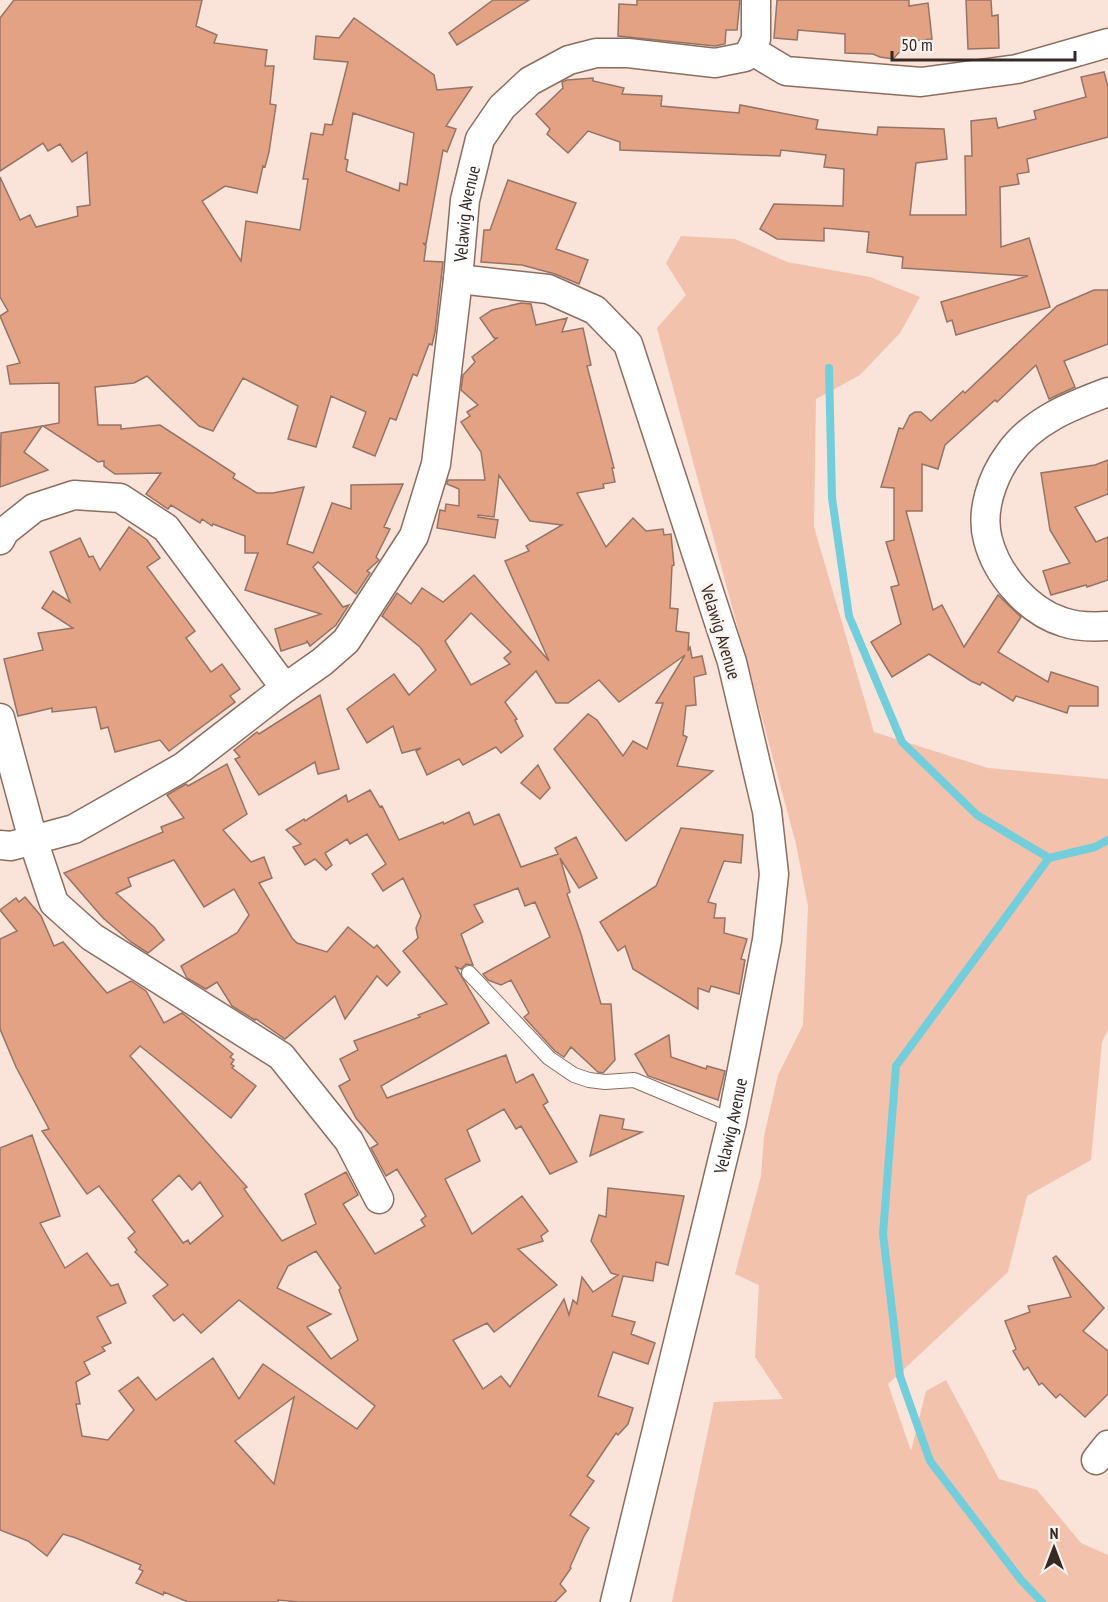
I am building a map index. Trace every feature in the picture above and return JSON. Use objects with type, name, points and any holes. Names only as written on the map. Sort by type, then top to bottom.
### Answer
[{"type":"street","points":[[756,0],[756,39],[751,50],[786,70],[921,82],[1017,69],[1108,43]]},
{"type":"street","name":"Velawig Avenue","points":[[615,1602],[732,1121],[768,940],[774,874],[768,811],[732,662],[628,344],[595,310],[548,289],[458,279],[465,200],[480,139],[502,107],[530,81],[569,60],[596,53],[628,53],[715,63],[745,57],[751,50]]},
{"type":"street","points":[[0,846],[11,846],[74,829],[183,767],[322,662],[346,641],[414,536],[436,464],[458,279]]},
{"type":"street","points":[[1108,392],[1051,415],[1027,433],[1009,454],[995,478],[987,506],[987,539],[1010,584],[1036,609],[1062,622],[1086,627],[1108,626]]},
{"type":"street","points":[[0,540],[5,531],[34,508],[74,495],[120,498],[166,528],[285,688]]},
{"type":"street","points":[[0,718],[33,840],[54,903],[92,937],[281,1056],[349,1141],[379,1199]]},
{"type":"lane","points":[[469,972],[549,1058],[562,1068],[589,1080],[605,1082],[634,1080],[732,1121]]},
{"type":"shaded area","points":[[681,236],[735,239],[787,262],[870,277],[920,297],[900,333],[860,375],[816,399],[814,527],[874,732],[988,768],[1108,779],[1108,1030],[1102,1042],[1091,1160],[1027,1196],[1008,1272],[888,1384],[911,1451],[926,1391],[946,1380],[999,1479],[1037,1490],[1081,1543],[1108,1555],[1108,1602],[672,1602],[714,1402],[783,1399],[755,1357],[759,1285],[735,1274],[761,1176],[764,1136],[778,1075],[803,1025],[808,906],[796,844],[657,328],[686,295],[666,263]]},
{"type":"building","points":[[14,0],[202,0],[196,26],[217,35],[214,43],[267,50],[265,66],[274,66],[270,104],[276,105],[269,152],[265,167],[263,166],[257,193],[225,186],[202,201],[241,261],[246,221],[300,230],[308,179],[303,179],[311,133],[323,135],[325,124],[332,125],[348,62],[314,59],[316,36],[339,38],[354,18],[434,75],[437,90],[472,87],[446,126],[456,129],[447,152],[443,150],[426,244],[423,243],[426,246],[424,261],[443,262],[432,345],[429,344],[417,376],[413,374],[396,420],[390,418],[375,456],[353,447],[366,412],[331,396],[316,447],[288,439],[298,406],[243,378],[213,431],[199,426],[147,376],[134,383],[95,387],[98,425],[121,425],[121,429],[160,425],[235,474],[233,478],[257,493],[273,493],[304,487],[287,544],[313,553],[332,503],[351,509],[351,485],[403,484],[384,527],[390,529],[376,557],[379,560],[367,571],[370,573],[356,594],[318,562],[313,567],[343,607],[349,605],[336,625],[310,646],[307,641],[281,651],[275,629],[321,614],[245,590],[258,553],[245,553],[245,536],[213,524],[212,526],[202,519],[200,523],[171,505],[168,509],[146,494],[161,473],[115,474],[104,466],[104,461],[98,462],[43,426],[59,423],[59,383],[10,384],[7,366],[20,363],[0,316],[8,311],[0,297],[0,177],[20,220],[30,215],[36,227],[78,216],[77,207],[90,205],[87,152],[72,162],[60,144],[48,151],[43,143],[0,171],[0,18]],"holes":[[[353,113],[414,133],[407,185],[400,183],[399,191],[346,171],[348,160],[345,159]]]},
{"type":"building","points":[[493,0],[529,0],[457,45],[449,33]]},
{"type":"building","points":[[637,0],[740,0],[737,30],[726,30],[725,44],[715,46],[618,36],[619,4],[637,5]]},
{"type":"building","points":[[777,0],[909,0],[909,6],[928,3],[932,39],[904,42],[904,47],[893,59],[873,54],[845,53],[845,34],[798,30],[797,40],[774,38]]},
{"type":"building","points":[[966,0],[991,0],[992,16],[998,15],[999,48],[968,49]]},
{"type":"building","points":[[1104,72],[1108,87],[1108,137],[1027,159],[1029,172],[1017,174],[1019,184],[1000,187],[1001,247],[1029,238],[1050,307],[956,335],[952,320],[947,322],[941,302],[1028,276],[902,268],[903,257],[867,252],[869,232],[824,228],[824,241],[777,239],[760,229],[774,204],[843,206],[844,169],[824,167],[826,155],[781,150],[780,156],[620,150],[620,142],[588,131],[568,153],[547,134],[550,129],[536,114],[563,88],[562,82],[593,78],[593,81],[624,88],[622,94],[662,96],[661,106],[739,113],[740,105],[818,120],[816,129],[877,135],[878,127],[944,129],[947,159],[916,163],[910,215],[966,215],[965,156],[972,156],[971,121],[996,118],[998,128],[1036,119],[1034,111],[1086,97],[1081,77]]},
{"type":"building","points":[[508,180],[576,203],[556,249],[588,260],[579,284],[555,274],[522,265],[481,262],[484,230],[490,230]]},
{"type":"building","points":[[1094,290],[1108,290],[1108,344],[1064,361],[1075,387],[1049,399],[1036,365],[997,402],[995,400],[945,445],[938,469],[922,464],[922,511],[906,511],[933,610],[942,605],[964,647],[998,595],[1021,617],[998,652],[1048,682],[1051,672],[1098,687],[1098,706],[1069,706],[1067,713],[1016,696],[1013,701],[982,682],[980,685],[971,681],[929,654],[892,677],[871,642],[901,624],[891,587],[899,585],[886,542],[894,540],[894,488],[881,487],[899,428],[903,429],[910,415],[915,412],[921,412],[931,421],[963,391],[965,393],[1057,306]]},
{"type":"building","points":[[521,303],[531,304],[536,325],[567,318],[562,332],[583,328],[591,365],[587,366],[614,468],[612,468],[615,482],[603,484],[604,488],[577,493],[606,547],[633,518],[646,531],[663,529],[664,535],[671,534],[674,565],[672,566],[670,608],[678,609],[676,631],[689,633],[688,651],[690,647],[692,658],[702,656],[706,674],[694,677],[696,705],[686,706],[683,735],[687,737],[677,766],[713,771],[626,841],[554,749],[588,714],[597,720],[623,756],[633,741],[647,749],[663,703],[656,703],[685,655],[619,702],[599,680],[568,703],[556,703],[536,671],[505,702],[517,719],[515,720],[523,736],[501,753],[496,747],[463,765],[459,759],[427,775],[416,751],[421,748],[402,753],[393,726],[367,743],[347,709],[394,674],[409,695],[436,670],[420,647],[382,616],[397,593],[411,604],[422,588],[443,602],[474,575],[549,661],[505,561],[529,551],[526,546],[562,525],[530,521],[499,475],[494,517],[478,515],[478,517],[498,520],[495,538],[437,528],[440,510],[445,511],[446,504],[459,506],[459,489],[447,484],[448,480],[485,480],[481,452],[461,422],[470,416],[467,412],[478,405],[461,390],[463,375],[475,362],[472,357],[497,338],[494,338],[480,318],[492,310]],"holes":[[[471,613],[511,652],[504,658],[510,664],[471,685],[445,641]]]},
{"type":"building","points":[[42,426],[24,452],[48,470],[0,487],[1,433]]},
{"type":"building","points":[[1108,460],[1108,494],[1075,507],[1096,542],[1108,537],[1108,580],[1051,595],[1043,571],[1070,563],[1050,530],[1041,473],[1095,465]]},
{"type":"building","points":[[129,527],[147,540],[160,558],[147,567],[195,631],[186,638],[211,672],[222,664],[240,689],[230,696],[235,702],[169,751],[160,740],[115,752],[108,727],[101,729],[96,707],[52,712],[52,708],[18,716],[4,659],[43,650],[38,633],[73,628],[42,608],[53,591],[70,602],[50,552],[80,538],[89,557],[93,556],[100,570]]},
{"type":"building","points":[[320,695],[339,769],[318,774],[315,762],[259,795],[235,759],[240,757],[234,750],[257,732],[259,734]]},
{"type":"building","points":[[227,764],[247,814],[223,830],[251,862],[264,857],[272,878],[259,883],[292,938],[297,943],[327,952],[348,927],[374,948],[377,945],[400,972],[387,986],[377,976],[345,1019],[335,996],[285,1039],[232,1006],[217,982],[206,989],[187,978],[181,966],[237,933],[249,915],[234,889],[204,907],[174,860],[128,878],[131,886],[116,893],[154,927],[164,940],[148,953],[103,918],[64,873],[163,832],[161,827],[184,818],[167,795]]},
{"type":"building","points":[[538,765],[550,788],[540,799],[521,783]]},
{"type":"building","points":[[370,790],[380,807],[382,806],[399,840],[443,822],[444,824],[469,812],[474,825],[499,814],[521,867],[558,854],[555,848],[576,837],[597,878],[579,888],[560,858],[570,892],[567,894],[601,1004],[611,1004],[615,1060],[603,1073],[598,1072],[571,1047],[564,1057],[555,1051],[524,1017],[529,1013],[511,980],[501,985],[488,980],[483,974],[550,937],[535,902],[525,906],[518,888],[474,905],[483,922],[461,934],[473,965],[466,964],[461,969],[456,967],[489,1023],[381,1086],[387,1098],[506,1055],[516,1083],[533,1074],[548,1102],[543,1105],[577,1162],[550,1174],[521,1126],[516,1129],[504,1109],[467,1130],[480,1161],[445,1179],[472,1234],[522,1196],[548,1231],[541,1236],[543,1241],[518,1249],[557,1285],[494,1332],[487,1323],[453,1340],[483,1389],[501,1376],[510,1387],[564,1299],[569,1315],[573,1300],[577,1304],[582,1277],[593,1292],[618,1275],[611,1273],[591,1241],[599,1215],[606,1217],[608,1188],[684,1196],[668,1265],[656,1262],[653,1281],[623,1276],[612,1316],[635,1322],[631,1334],[655,1343],[648,1364],[613,1352],[598,1396],[633,1408],[628,1424],[618,1435],[616,1433],[587,1476],[594,1481],[570,1515],[589,1528],[571,1568],[560,1584],[566,1591],[555,1602],[299,1602],[278,1600],[278,1602],[188,1602],[164,1592],[163,1595],[136,1583],[143,1571],[139,1569],[141,1565],[76,1538],[63,1534],[47,1556],[28,1541],[0,1530],[0,1148],[32,1135],[60,1216],[40,1223],[65,1268],[87,1253],[111,1286],[118,1284],[126,1303],[97,1317],[111,1343],[102,1347],[105,1351],[84,1362],[90,1374],[76,1382],[80,1404],[76,1404],[82,1436],[108,1440],[134,1410],[119,1391],[138,1377],[156,1400],[213,1358],[239,1399],[263,1364],[357,1429],[375,1406],[239,1300],[201,1333],[183,1314],[174,1321],[153,1296],[168,1285],[135,1252],[137,1250],[128,1238],[135,1232],[99,1186],[87,1194],[42,1131],[49,1129],[16,1067],[0,1029],[0,939],[17,931],[0,910],[16,898],[19,902],[25,897],[41,916],[54,946],[63,942],[107,993],[131,981],[146,991],[164,1023],[182,1013],[233,1054],[230,1057],[234,1060],[231,1064],[234,1066],[232,1068],[256,1086],[231,1118],[140,1046],[130,1056],[247,1187],[244,1189],[282,1241],[316,1224],[305,1194],[346,1172],[358,1195],[343,1204],[375,1254],[425,1226],[421,1220],[426,1216],[397,1169],[386,1176],[371,1148],[378,1144],[356,1118],[339,1086],[350,1080],[340,1059],[358,1050],[354,1041],[420,1017],[418,1015],[447,1004],[403,951],[418,938],[416,928],[421,916],[403,878],[383,891],[372,874],[386,864],[367,834],[350,844],[347,839],[325,853],[332,865],[326,870],[315,859],[305,865],[293,847],[301,844],[286,830],[346,795],[348,802]],"holes":[[[179,1175],[192,1190],[200,1182],[223,1216],[190,1244],[188,1240],[183,1243],[152,1200]],[[316,1251],[341,1288],[339,1290],[358,1340],[331,1359],[307,1327],[331,1314],[277,1288],[288,1266]],[[294,1397],[274,1484],[235,1441]]]},
{"type":"building","points":[[681,828],[743,835],[741,863],[724,861],[708,902],[716,904],[714,918],[725,918],[724,933],[747,939],[741,959],[745,960],[739,994],[711,986],[709,992],[698,988],[698,1009],[633,969],[625,946],[618,951],[600,922],[656,886]]},
{"type":"building","points":[[669,1035],[671,1057],[706,1069],[707,1066],[725,1071],[718,1100],[648,1076],[635,1054]]},
{"type":"building","points":[[600,1115],[624,1119],[622,1129],[642,1132],[590,1156]]},
{"type":"building","points":[[1056,1256],[1104,1308],[1083,1331],[1108,1351],[1108,1394],[1085,1417],[1060,1394],[1056,1398],[1042,1383],[1039,1385],[1028,1367],[1024,1370],[1013,1351],[1016,1349],[1005,1321],[1030,1312],[1028,1306],[1071,1297],[1053,1258]]},
{"type":"waterway","points":[[829,368],[832,498],[849,616],[902,742],[977,815],[1049,858],[896,1066],[883,1234],[900,1376],[930,1461],[1021,1580],[1042,1602]]},
{"type":"waterway","points":[[1049,858],[1095,847],[1108,840]]}]
